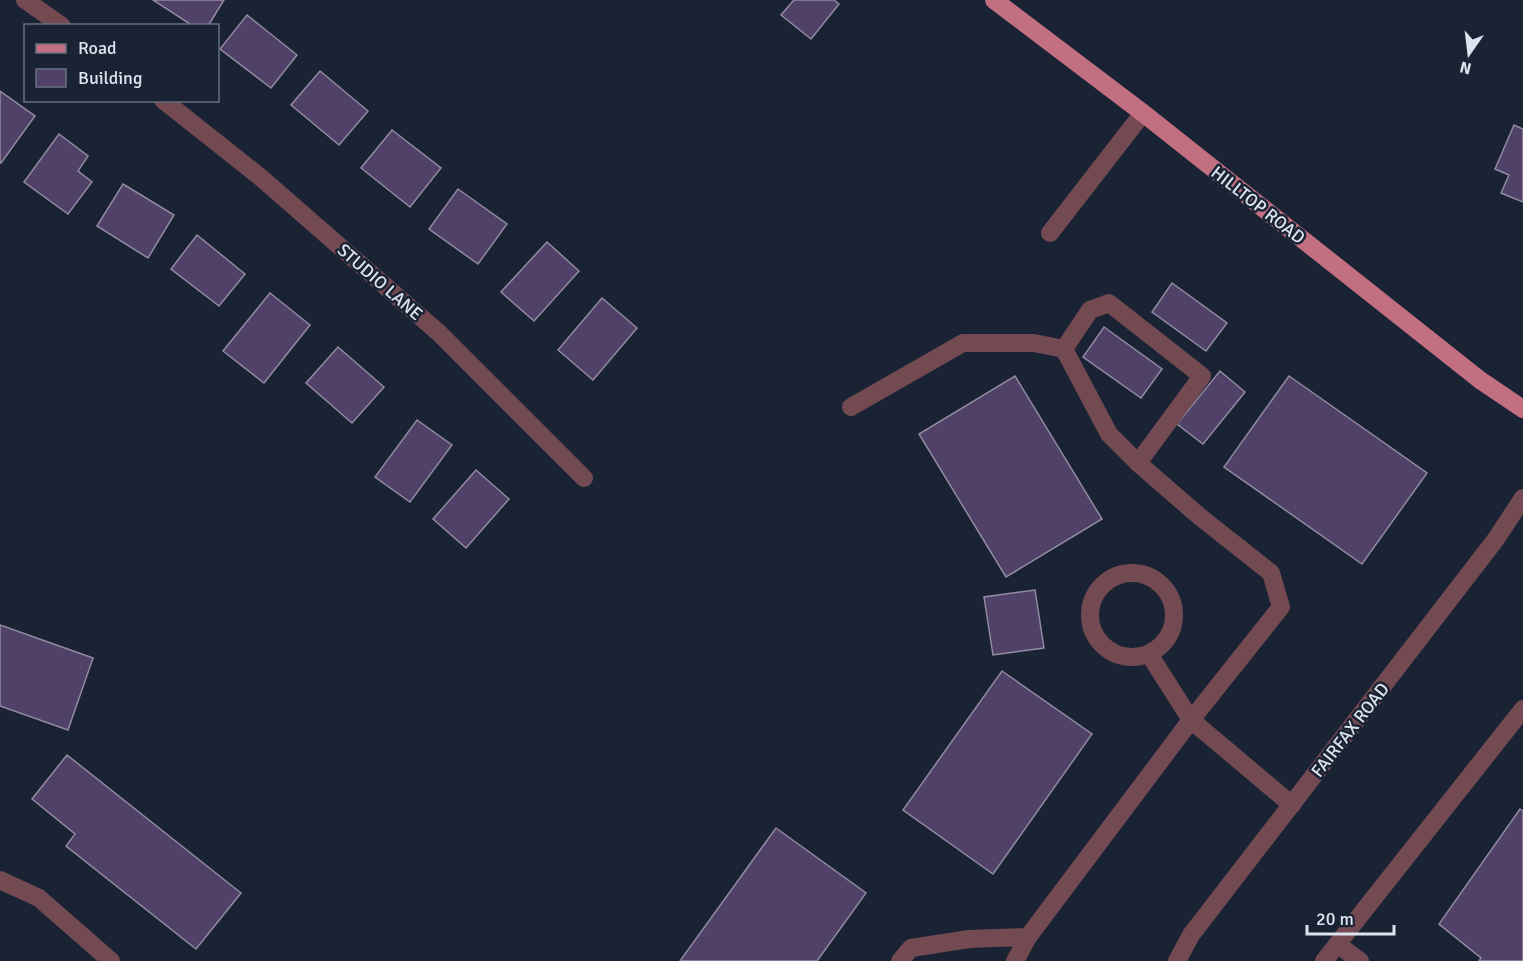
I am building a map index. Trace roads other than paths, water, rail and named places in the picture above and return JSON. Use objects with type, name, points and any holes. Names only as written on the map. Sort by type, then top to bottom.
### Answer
[{"type":"main road","name":"HILLTOP ROAD","points":[[994,0],[1143,113],[1480,380],[1523,409]]},
{"type":"street","points":[[25,0],[59,24]]},
{"type":"street","name":"STUDIO LANE","points":[[166,102],[259,176],[439,333],[584,478]]},
{"type":"street","points":[[1050,232],[1143,113]]},
{"type":"street","points":[[1064,349],[1090,310],[1109,303],[1202,376],[1138,463]]},
{"type":"street","points":[[851,407],[963,343],[1034,343],[1064,349]]},
{"type":"street","points":[[1015,961],[1028,937],[1191,720],[1281,607],[1272,573],[1199,516],[1138,463],[1109,434],[1064,349]]},
{"type":"street","name":"FAIRFAX ROAD","points":[[1177,961],[1191,935],[1496,539],[1523,498]]},
{"type":"street","points":[[1124,573],[1138,573],[1151,577],[1162,585],[1170,596],[1174,616],[1169,636],[1161,646],[1149,654],[1135,657],[1121,656],[1102,645],[1091,628],[1089,613],[1092,599],[1100,587],[1111,578],[1124,573]]},
{"type":"street","points":[[1149,654],[1191,720],[1292,805]]},
{"type":"street","points":[[1324,961],[1523,709]]},
{"type":"street","points":[[0,880],[39,898],[111,961]]},
{"type":"street","points":[[900,961],[911,948],[969,939],[1028,937]]},
{"type":"street","points":[[1338,944],[1360,961]]}]
